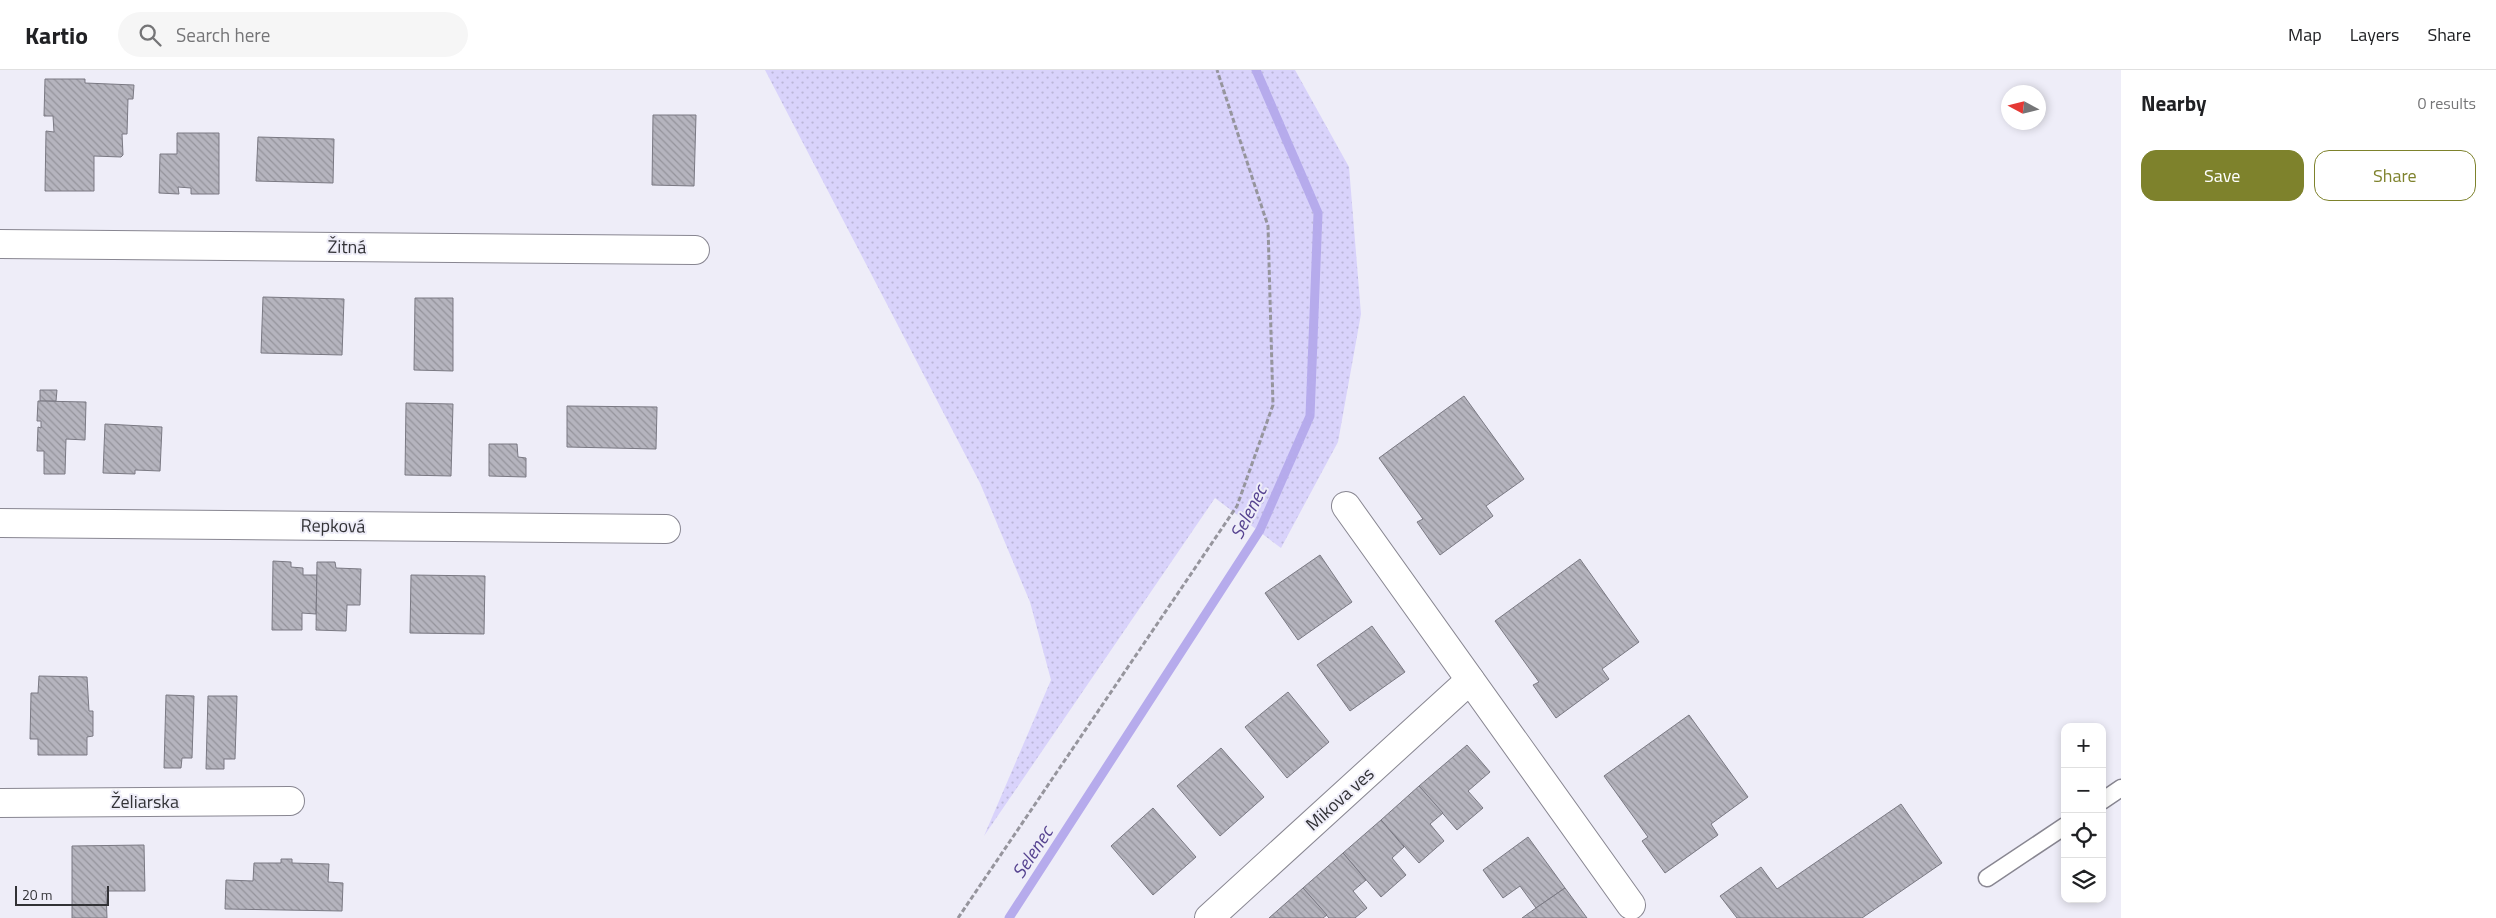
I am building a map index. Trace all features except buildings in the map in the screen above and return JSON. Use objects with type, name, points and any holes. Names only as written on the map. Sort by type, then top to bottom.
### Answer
[{"type":"street","name":"Žitná","points":[[0,244],[695,250]]},
{"type":"street","points":[[1346,506],[1631,906]]},
{"type":"street","name":"Repková","points":[[0,523],[666,529]]},
{"type":"street","name":"Mikova ves","points":[[1209,918],[1470,680]]},
{"type":"street","name":"Želiarska","points":[[0,803],[290,801]]},
{"type":"lane","points":[[2106,798],[2121,788]]},
{"type":"lane","points":[[1987,878],[2061,829]]},
{"type":"path","points":[[958,918],[1237,506],[1273,405],[1268,226],[1217,70]]},
{"type":"shaded area","points":[[765,70],[1295,70],[1349,167],[1361,314],[1338,442],[1281,548],[1215,498],[984,836],[1051,680],[1030,602],[980,483]]},
{"type":"waterway","name":"Selenec","points":[[1009,918],[1260,530],[1310,416],[1318,213],[1256,70]]}]
